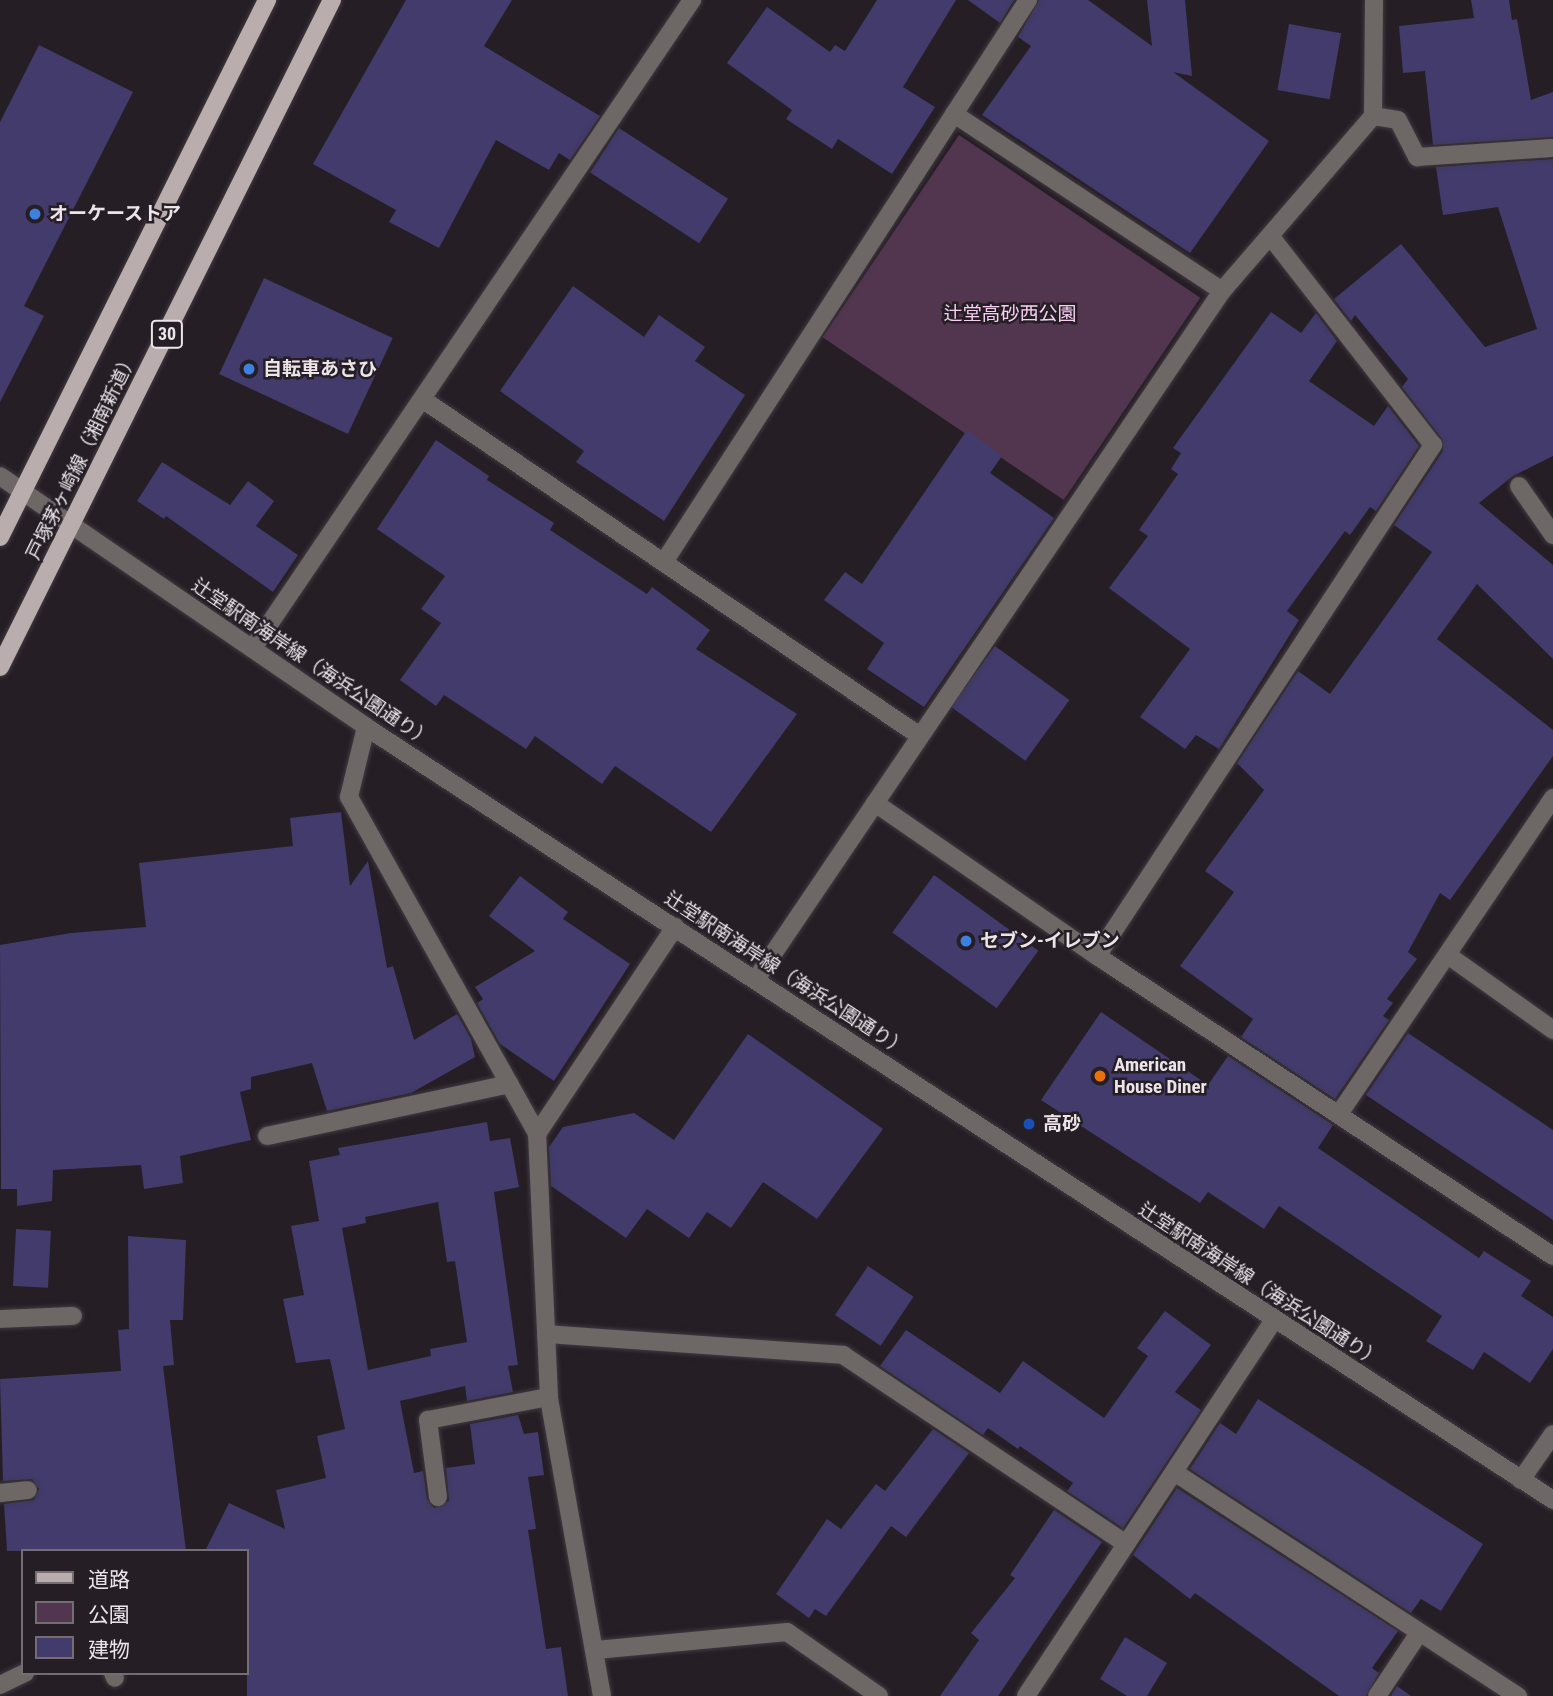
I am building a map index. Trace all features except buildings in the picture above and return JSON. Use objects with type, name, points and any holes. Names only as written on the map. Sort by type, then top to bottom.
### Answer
[{"type":"main road","name":"戸塚茅ヶ崎線（湘南新道）","points":[[0,537],[267,0]]},
{"type":"main road","name":"戸塚茅ヶ崎線（湘南新道）","points":[[0,667],[332,0]]},
{"type":"street","points":[[253,648],[692,0]]},
{"type":"street","points":[[664,562],[1028,0]]},
{"type":"street","points":[[756,979],[1222,291],[1373,116],[1374,0]]},
{"type":"street","points":[[954,114],[1222,291]]},
{"type":"street","points":[[1373,116],[1398,120],[1417,157],[1552,148]]},
{"type":"street","points":[[1097,956],[1433,445],[1271,237]]},
{"type":"street","points":[[422,399],[920,736]]},
{"type":"street","name":"辻堂駅南海岸線（海浜公園通り）","points":[[0,476],[366,727],[1553,1500]]},
{"type":"street","points":[[1519,486],[1553,534]]},
{"type":"street","points":[[366,727],[349,797],[537,1134],[549,1398],[596,1650],[602,1696]]},
{"type":"street","points":[[1339,1114],[1449,956],[1553,798]]},
{"type":"street","points":[[875,803],[1097,956],[1553,1256]]},
{"type":"street","points":[[537,1134],[675,927]]},
{"type":"street","points":[[1449,956],[1553,1030]]},
{"type":"street","points":[[267,1136],[509,1084]]},
{"type":"street","points":[[0,1319],[73,1316]]},
{"type":"street","points":[[1026,1696],[1274,1320]]},
{"type":"street","points":[[546,1334],[843,1355],[1126,1544]]},
{"type":"street","points":[[438,1497],[428,1420],[549,1398]]},
{"type":"street","points":[[1521,1480],[1553,1434]]},
{"type":"street","points":[[1174,1472],[1518,1696]]},
{"type":"street","points":[[0,1493],[28,1490]]},
{"type":"street","points":[[596,1650],[788,1632],[879,1696]]},
{"type":"street","points":[[1377,1696],[1419,1633]]},
{"type":"street","points":[[0,1685],[21,1675]]},
{"type":"green space","name":"辻堂高砂西公園","points":[[959,135],[1200,298],[1064,500],[823,337]]},
{"type":"place","name":"オーケーストア","points":[[35,214]]},
{"type":"place","name":"自転車あさひ","points":[[249,369]]},
{"type":"place","name":"セブン-イレブン","points":[[966,941]]},
{"type":"place","name":"American House Diner","points":[[1100,1076]]},
{"type":"place","name":"高砂","points":[[1029,1124]]}]
